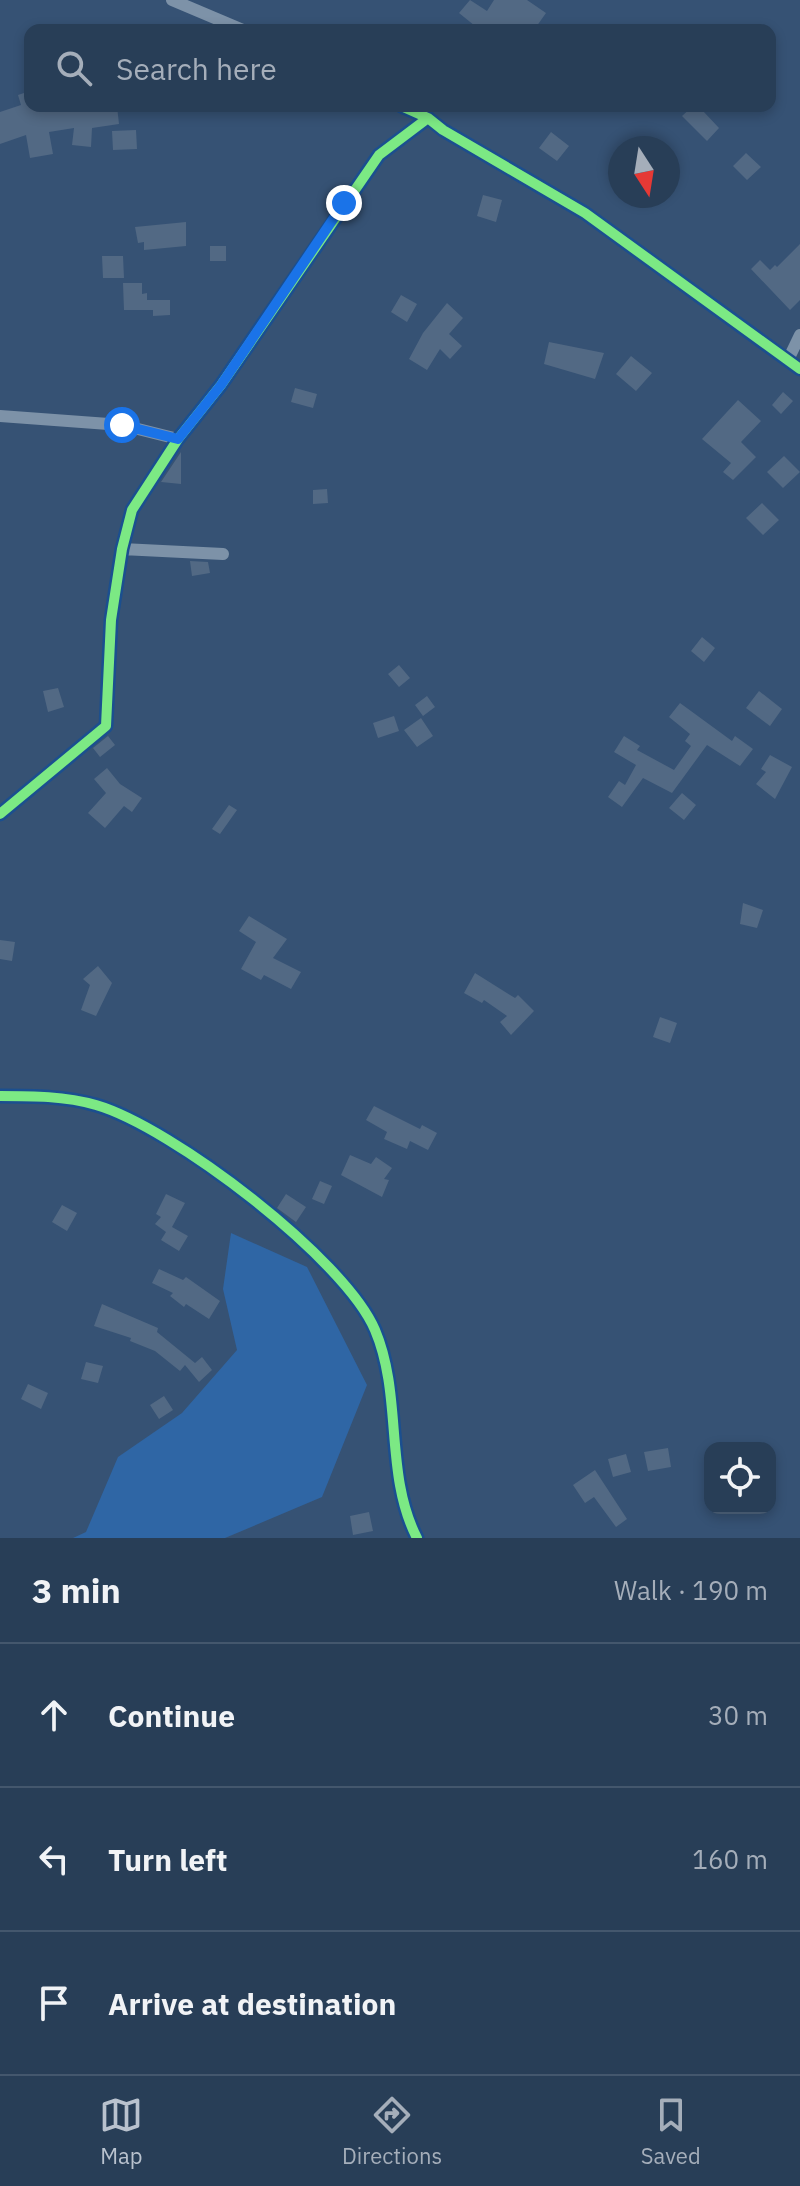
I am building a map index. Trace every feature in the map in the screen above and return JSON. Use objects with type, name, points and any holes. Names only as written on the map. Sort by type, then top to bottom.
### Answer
[{"type":"street","points":[[172,0],[229,24]]},
{"type":"street","points":[[414,112],[585,213],[800,369]]},
{"type":"street","points":[[0,814],[106,726],[111,629],[122,549],[132,510],[178,439],[221,385],[379,155],[428,118]]},
{"type":"street","points":[[788,360],[800,335]]},
{"type":"street","points":[[0,416],[122,425],[178,439]]},
{"type":"street","points":[[122,549],[223,554]]},
{"type":"street","points":[[0,1096],[52,1097],[96,1105],[149,1127],[243,1192],[345,1284],[375,1330],[389,1391],[398,1475],[417,1538]]},
{"type":"shaded area","points":[[231,1233],[307,1267],[367,1385],[322,1497],[225,1538],[73,1538],[86,1532],[118,1457],[182,1413],[237,1350],[223,1289]]},
{"type":"building","points":[[470,0],[487,11],[494,0],[527,0],[546,13],[538,24],[473,24],[459,13]]},
{"type":"building","points":[[24,93],[24,112],[118,112],[119,124],[92,128],[91,147],[72,145],[74,128],[49,132],[53,154],[30,158],[26,135],[0,144],[0,112],[21,105],[18,95]]},
{"type":"building","points":[[686,112],[704,112],[719,128],[707,141],[682,116]]},
{"type":"building","points":[[136,130],[137,149],[113,150],[112,131]]},
{"type":"building","points":[[551,132],[569,146],[557,161],[539,148]]},
{"type":"building","points":[[746,153],[761,167],[747,180],[733,166]]},
{"type":"building","points":[[483,195],[502,200],[496,222],[477,216]]},
{"type":"building","points":[[186,222],[186,246],[144,250],[144,242],[138,243],[135,227]]},
{"type":"building","points":[[800,244],[800,300],[790,310],[751,269],[760,260],[770,270],[775,265],[777,267]]},
{"type":"building","points":[[210,246],[226,246],[226,261],[210,261]]},
{"type":"building","points":[[102,256],[123,256],[124,278],[103,278]]},
{"type":"building","points":[[123,283],[142,283],[142,294],[147,293],[147,300],[170,300],[170,315],[153,316],[153,310],[124,310]]},
{"type":"building","points":[[401,295],[417,304],[407,322],[391,312]]},
{"type":"building","points":[[447,303],[463,318],[449,334],[462,346],[450,359],[440,349],[427,370],[409,359],[423,333]]},
{"type":"building","points":[[549,342],[604,353],[595,379],[544,364]]},
{"type":"building","points":[[631,356],[652,373],[636,391],[616,374]]},
{"type":"building","points":[[295,388],[317,394],[313,408],[291,402]]},
{"type":"building","points":[[783,392],[793,401],[781,414],[772,405]]},
{"type":"building","points":[[738,400],[761,421],[741,442],[756,457],[733,480],[723,472],[731,463],[702,439]]},
{"type":"building","points":[[181,452],[181,484],[161,482]]},
{"type":"building","points":[[784,456],[800,472],[783,488],[767,472]]},
{"type":"building","points":[[327,489],[328,503],[313,504],[313,490]]},
{"type":"building","points":[[762,503],[779,520],[763,535],[746,518]]},
{"type":"building","points":[[190,561],[208,562],[210,573],[192,576]]},
{"type":"building","points":[[702,637],[715,648],[704,662],[691,651]]},
{"type":"building","points":[[399,665],[410,678],[399,687],[388,674]]},
{"type":"building","points":[[58,688],[64,707],[48,712],[43,691]]},
{"type":"building","points":[[759,691],[782,709],[770,726],[746,708]]},
{"type":"building","points":[[427,696],[435,707],[423,716],[415,705]]},
{"type":"building","points":[[680,703],[732,741],[735,736],[753,749],[740,766],[707,745],[672,793],[643,778],[622,807],[608,797],[619,781],[625,785],[636,765],[614,752],[624,736],[640,746],[637,750],[674,770],[691,746],[685,741],[690,734],[669,717]]},
{"type":"building","points":[[394,716],[399,731],[378,738],[373,723]]},
{"type":"building","points":[[421,718],[433,736],[417,747],[404,730]]},
{"type":"building","points":[[108,736],[115,745],[100,757],[93,748]]},
{"type":"building","points":[[770,755],[792,767],[775,799],[756,784],[766,772],[761,769]]},
{"type":"building","points":[[107,768],[120,784],[142,798],[132,812],[124,806],[105,828],[88,813],[106,793],[94,779]]},
{"type":"building","points":[[682,793],[696,805],[684,820],[669,808]]},
{"type":"building","points":[[229,805],[237,810],[220,834],[212,829]]},
{"type":"building","points":[[743,903],[763,910],[757,928],[740,924]]},
{"type":"building","points":[[249,916],[287,939],[273,958],[301,972],[291,989],[264,975],[261,980],[241,969],[256,942],[239,931]]},
{"type":"building","points":[[0,940],[15,942],[12,961],[0,959]]},
{"type":"building","points":[[98,966],[112,983],[96,1016],[81,1010],[90,985],[83,979]]},
{"type":"building","points":[[475,973],[515,998],[518,995],[534,1011],[511,1035],[500,1022],[507,1016],[484,1000],[482,1003],[464,993]]},
{"type":"building","points":[[660,1017],[677,1023],[670,1043],[653,1037]]},
{"type":"building","points":[[374,1106],[420,1129],[422,1125],[437,1133],[428,1150],[410,1141],[407,1149],[384,1139],[387,1132],[366,1120]]},
{"type":"building","points":[[350,1155],[371,1164],[376,1157],[392,1168],[384,1179],[389,1180],[382,1197],[341,1175]]},
{"type":"building","points":[[320,1181],[332,1186],[324,1204],[312,1199]]},
{"type":"building","points":[[166,1194],[185,1203],[172,1227],[188,1236],[179,1251],[161,1240],[166,1232],[155,1224],[161,1217],[156,1214]]},
{"type":"building","points":[[286,1194],[306,1207],[296,1222],[277,1208]]},
{"type":"building","points":[[62,1205],[77,1213],[67,1231],[52,1222]]},
{"type":"building","points":[[159,1269],[183,1280],[186,1277],[220,1301],[209,1319],[186,1304],[184,1307],[170,1296],[173,1293],[152,1283]]},
{"type":"building","points":[[102,1304],[158,1328],[157,1332],[195,1363],[202,1357],[212,1370],[199,1382],[185,1365],[180,1371],[155,1351],[130,1341],[131,1338],[94,1326]]},
{"type":"building","points":[[86,1362],[103,1366],[98,1383],[81,1379]]},
{"type":"building","points":[[28,1384],[48,1393],[41,1409],[21,1399]]},
{"type":"building","points":[[164,1396],[173,1410],[159,1419],[150,1405]]},
{"type":"building","points":[[668,1448],[671,1467],[648,1471],[644,1452]]},
{"type":"building","points":[[626,1454],[631,1472],[613,1477],[608,1459]]},
{"type":"building","points":[[595,1470],[627,1519],[616,1527],[594,1497],[585,1503],[573,1485]]},
{"type":"building","points":[[369,1512],[373,1531],[353,1535],[350,1516]]},
{"type":"cycle path","points":[[414,112],[585,213],[800,369]]},
{"type":"cycle path","points":[[0,814],[106,726],[111,620],[122,549],[132,510],[178,439],[221,385],[379,155],[428,118]]},
{"type":"cycle path","points":[[0,1096],[72,1100],[96,1105],[129,1118],[210,1167],[253,1199],[329,1268],[358,1301],[375,1330],[389,1381],[400,1488],[417,1538]]},
{"type":"route","points":[[122,425],[178,439],[221,385],[344,203]]}]
